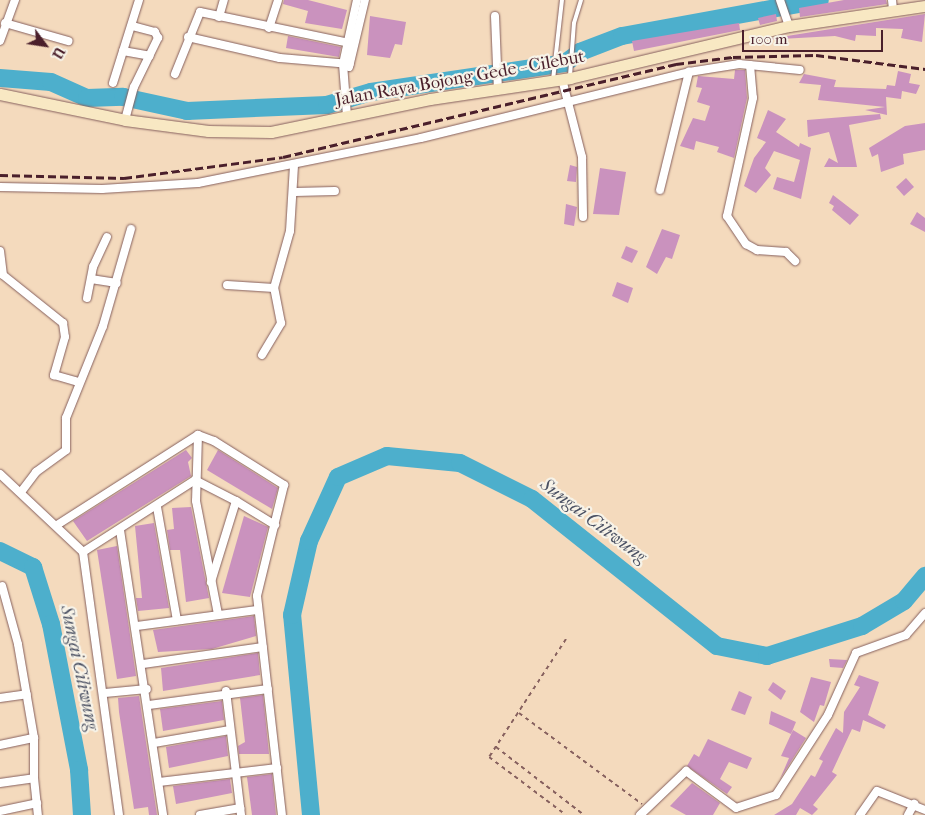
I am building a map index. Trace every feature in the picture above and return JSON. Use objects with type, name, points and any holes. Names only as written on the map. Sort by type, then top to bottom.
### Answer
[{"type":"main road","name":"Jalan Raya Bojong Gede - Cilebut","points":[[0,94],[253,134],[346,114],[498,90],[789,24],[892,4],[925,6]]},
{"type":"street","points":[[0,41],[4,24],[15,0]]},
{"type":"street","points":[[112,83],[139,0]]},
{"type":"street","points":[[219,17],[224,0]]},
{"type":"street","points":[[270,28],[278,0]]},
{"type":"street","points":[[346,114],[345,75],[358,0]]},
{"type":"street","points":[[351,44],[365,0]]},
{"type":"street","points":[[780,0],[789,24]]},
{"type":"street","points":[[175,74],[188,36],[200,12],[351,44]]},
{"type":"street","points":[[495,16],[495,57],[498,90]]},
{"type":"street","points":[[4,24],[68,42]]},
{"type":"street","points":[[126,115],[132,92],[150,56],[157,34],[132,26]]},
{"type":"street","points":[[188,36],[280,58],[347,64]]},
{"type":"street","points":[[123,51],[150,56]]},
{"type":"street","points":[[0,187],[166,186],[294,165],[567,104],[689,72],[750,65],[800,70]]},
{"type":"street","points":[[750,65],[753,98],[727,216],[746,244],[756,250],[786,252],[795,261]]},
{"type":"street","points":[[660,190],[689,72]]},
{"type":"street","points":[[562,75],[567,104],[582,157],[583,217]]},
{"type":"street","points":[[262,355],[281,323],[274,288],[290,231],[295,192],[294,165]]},
{"type":"street","points":[[295,192],[335,191]]},
{"type":"street","points":[[21,492],[36,472],[66,450],[64,424],[78,382],[117,283],[131,229]]},
{"type":"street","points":[[87,298],[91,279],[107,237]]},
{"type":"street","points":[[0,251],[3,275],[63,323],[65,337],[54,375],[78,382]]},
{"type":"street","points":[[91,279],[117,283]]},
{"type":"street","points":[[227,285],[274,288]]},
{"type":"street","points":[[57,525],[198,435]]},
{"type":"street","points":[[198,435],[195,480],[218,614]]},
{"type":"street","points":[[198,435],[214,441],[284,485],[275,525],[261,572],[258,610],[282,815]]},
{"type":"street","points":[[0,474],[57,525],[83,552],[105,693],[119,815]]},
{"type":"street","points":[[195,480],[236,501],[275,525]]},
{"type":"street","points":[[83,552],[157,507],[195,480]]},
{"type":"street","points":[[211,582],[236,501]]},
{"type":"street","points":[[157,507],[177,620]]},
{"type":"street","points":[[120,530],[144,664],[163,815]]},
{"type":"street","points":[[2,586],[34,738],[34,778],[38,815]]},
{"type":"street","points":[[137,626],[258,610]]},
{"type":"street","points":[[640,815],[686,771],[736,808],[776,795],[828,715],[856,652],[908,634],[925,614]]},
{"type":"street","points":[[144,664],[263,647]]},
{"type":"street","points":[[105,693],[147,689]]},
{"type":"street","points":[[149,705],[226,691],[268,689]]},
{"type":"street","points":[[200,815],[240,811],[226,691]]},
{"type":"street","points":[[0,698],[26,694]]},
{"type":"street","points":[[154,743],[230,730]]},
{"type":"street","points":[[0,744],[34,738]]},
{"type":"street","points":[[159,782],[235,771],[277,768]]},
{"type":"street","points":[[0,782],[34,778]]},
{"type":"street","points":[[860,815],[877,791],[914,804],[925,810]]},
{"type":"street","points":[[3,812],[37,803]]},
{"type":"street","points":[[908,815],[914,804]]},
{"type":"lane","points":[[562,0],[554,44],[562,75]]},
{"type":"lane","points":[[562,75],[572,44],[581,0]]},
{"type":"path","points":[[566,639],[489,757],[566,815]]},
{"type":"path","points":[[519,713],[647,808]]},
{"type":"path","points":[[496,747],[584,815]]},
{"type":"building","points":[[284,0],[308,0],[347,10],[342,29],[305,23],[308,11],[283,4]]},
{"type":"building","points":[[844,0],[886,0],[887,4],[800,17],[799,8]]},
{"type":"building","points":[[776,14],[777,21],[760,25],[758,18]]},
{"type":"building","points":[[925,14],[922,42],[901,38],[903,29],[876,28],[876,36],[856,35],[855,41],[835,36],[762,40]]},
{"type":"building","points":[[370,16],[406,22],[402,45],[395,44],[390,58],[367,55]]},
{"type":"building","points":[[739,23],[740,30],[634,51],[632,41]]},
{"type":"building","points":[[288,36],[341,47],[339,57],[286,48]]},
{"type":"building","points":[[735,70],[745,70],[747,98],[734,158],[717,152],[719,147],[696,141],[694,150],[680,146],[693,118],[705,121],[710,106],[697,102],[702,88],[696,87],[698,76],[734,79]]},
{"type":"building","points":[[898,71],[911,74],[909,83],[920,85],[916,94],[902,91],[901,99],[886,97],[887,115],[865,110],[885,107],[818,100],[821,85],[799,83],[804,74],[836,80],[834,87],[886,89],[887,85],[895,86]]},
{"type":"building","points":[[768,110],[786,119],[776,132],[799,147],[800,143],[811,148],[801,199],[773,189],[777,177],[794,182],[800,160],[774,151],[765,168],[771,175],[756,193],[744,186],[754,158],[766,142],[757,138]]},
{"type":"building","points":[[880,114],[881,119],[849,125],[857,167],[824,167],[829,158],[838,163],[829,132],[808,137],[807,120]]},
{"type":"building","points":[[925,123],[925,150],[903,154],[904,164],[881,172],[878,154],[872,157],[869,148],[905,126]]},
{"type":"building","points":[[570,165],[577,167],[576,182],[567,181]]},
{"type":"building","points":[[600,168],[626,172],[619,215],[593,214]]},
{"type":"building","points":[[906,178],[914,187],[904,196],[896,187]]},
{"type":"building","points":[[833,195],[859,215],[850,225],[832,210],[834,206],[829,203]]},
{"type":"building","points":[[566,204],[577,207],[574,226],[564,224]]},
{"type":"building","points":[[917,212],[925,218],[925,232],[910,224]]},
{"type":"building","points":[[662,229],[680,235],[672,259],[666,257],[657,274],[646,267]]},
{"type":"building","points":[[626,246],[638,251],[632,263],[621,258]]},
{"type":"building","points":[[617,282],[633,288],[628,303],[612,296]]},
{"type":"building","points":[[186,450],[192,458],[188,462],[191,476],[87,541],[73,521]]},
{"type":"building","points":[[218,450],[278,488],[272,509],[207,470]]},
{"type":"building","points":[[191,507],[209,598],[186,602],[180,550],[170,550],[167,530],[174,529],[172,508]]},
{"type":"building","points":[[244,516],[268,527],[250,597],[222,593]]},
{"type":"building","points":[[154,523],[169,608],[138,611],[136,598],[142,598],[135,526]]},
{"type":"building","points":[[117,546],[136,676],[117,679],[97,550]]},
{"type":"building","points":[[254,616],[256,636],[212,649],[158,652],[153,630]]},
{"type":"building","points":[[258,653],[260,675],[163,691],[161,668]]},
{"type":"building","points":[[829,659],[847,660],[843,668],[830,667]]},
{"type":"building","points":[[859,675],[879,682],[868,715],[886,725],[884,729],[863,720],[860,732],[852,729],[832,772],[837,775],[813,805],[818,809],[812,815],[800,808],[796,815],[774,815],[792,804],[811,775],[815,777],[823,761],[819,759],[836,728],[843,733],[844,712],[860,687],[854,685]]},
{"type":"building","points":[[811,677],[831,682],[824,706],[820,705],[814,722],[800,712]]},
{"type":"building","points":[[773,682],[786,691],[781,700],[768,690]]},
{"type":"building","points":[[739,691],[752,697],[745,715],[731,710]]},
{"type":"building","points":[[263,695],[269,754],[239,754],[238,746],[245,742],[240,698]]},
{"type":"building","points":[[139,696],[157,815],[149,815],[148,807],[134,809],[119,712],[118,698]]},
{"type":"building","points":[[222,701],[224,720],[163,731],[160,709]]},
{"type":"building","points":[[771,711],[796,722],[791,734],[769,724]]},
{"type":"building","points":[[793,730],[806,738],[780,779],[789,758],[781,756]]},
{"type":"building","points":[[226,736],[228,756],[169,768],[166,747]]},
{"type":"building","points":[[708,739],[752,758],[747,769],[729,762],[720,779],[732,787],[727,794],[687,766],[694,754],[699,757]]},
{"type":"building","points":[[272,774],[276,815],[252,815],[247,777]]},
{"type":"building","points":[[230,779],[232,793],[176,804],[173,786]]},
{"type":"building","points":[[692,783],[720,803],[713,815],[686,815],[670,806]]},
{"type":"waterway","points":[[0,78],[51,82],[87,98],[123,97],[187,111],[327,105],[371,92],[565,63],[580,52],[622,36],[820,0]]},
{"type":"waterway","name":"Sungai Ciliwung","points":[[311,815],[292,615],[309,541],[338,477],[387,456],[460,463],[532,499],[717,646],[767,656],[862,626],[904,601],[925,576]]},
{"type":"waterway","name":"Sungai Ciliwung","points":[[0,551],[33,567],[51,624],[79,770],[82,815]]},
{"type":"railway","points":[[0,175],[124,178],[283,157],[676,64],[733,57],[816,55],[925,69]]}]
